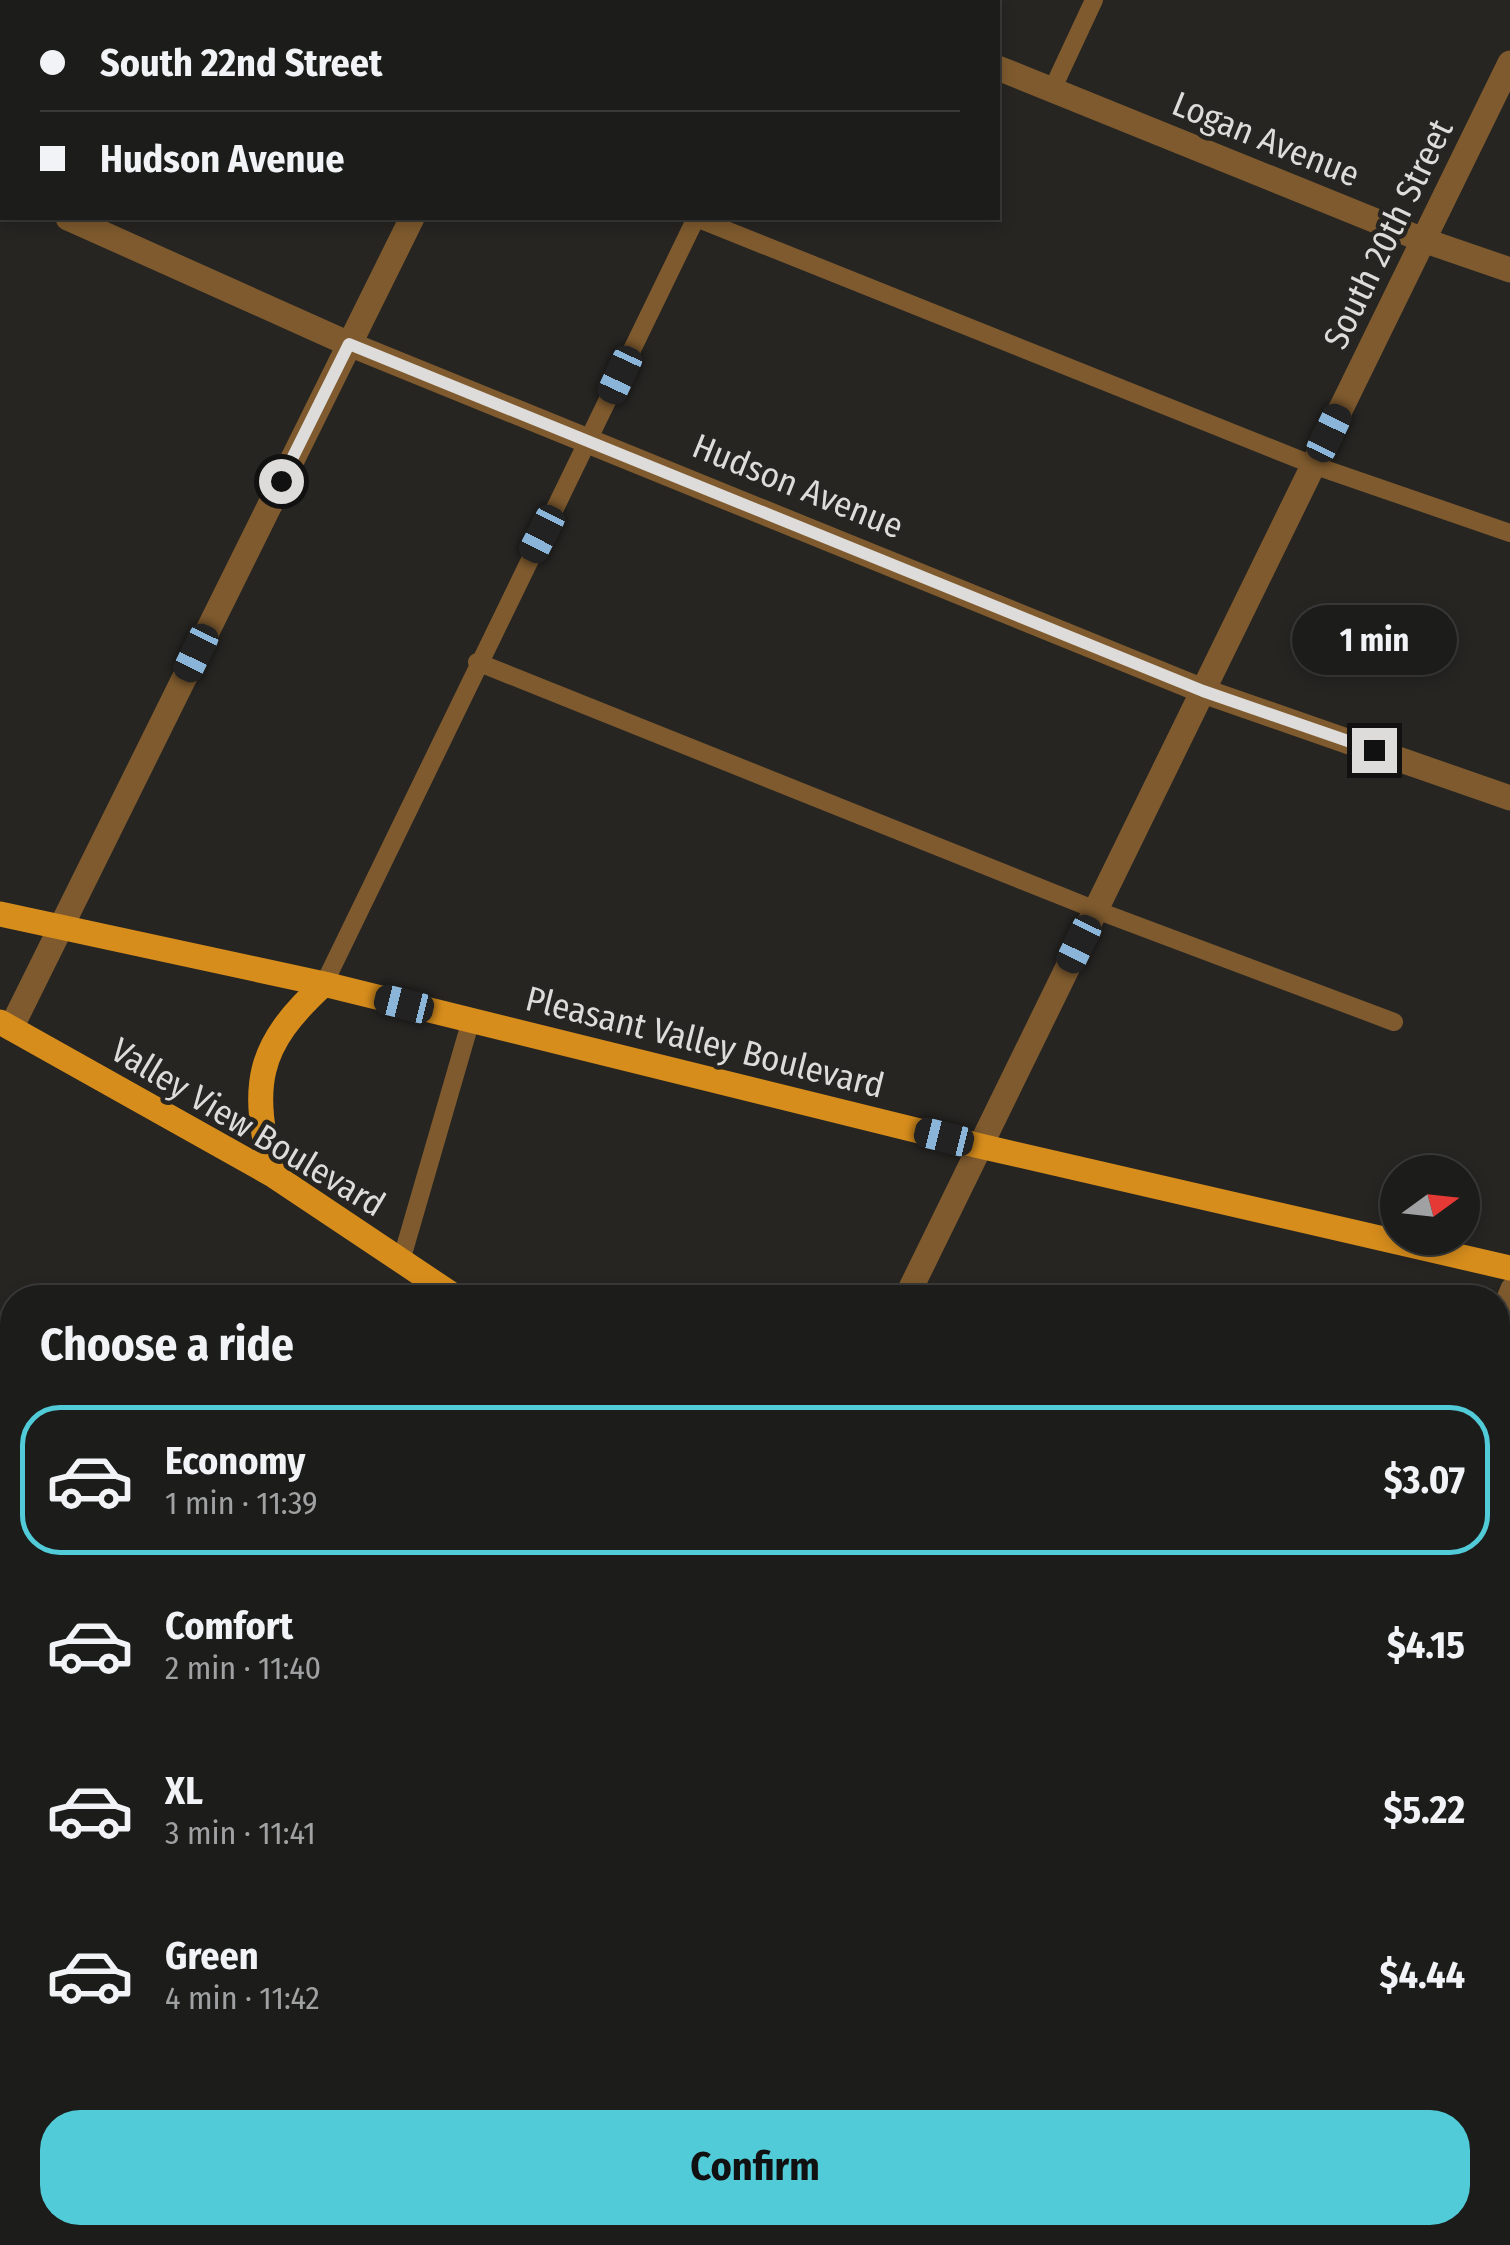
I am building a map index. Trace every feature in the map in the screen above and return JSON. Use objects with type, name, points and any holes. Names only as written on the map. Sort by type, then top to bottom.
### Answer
[{"type":"main road","name":"Pleasant Valley Boulevard","points":[[0,914],[324,984],[980,1146],[1510,1268]]},
{"type":"main road","points":[[273,1175],[261,1129],[258,1092],[264,1061],[278,1032],[324,984]]},
{"type":"main road","name":"Valley View Boulevard","points":[[5,1025],[273,1175],[437,1285]]},
{"type":"street","name":"South 20th Street","points":[[912,1285],[1510,63]]},
{"type":"street","name":"Logan Avenue","points":[[1000,69],[1424,240],[1510,270]]},
{"type":"street","name":"Hudson Avenue","points":[[72,220],[349,344],[590,438],[1203,691],[1510,798]]},
{"type":"street","points":[[5,1025],[60,928],[411,220]]},
{"type":"lane","points":[[1052,90],[1094,0]]},
{"type":"lane","points":[[324,984],[477,662],[695,220]]},
{"type":"lane","points":[[701,220],[1314,465],[1510,533]]},
{"type":"lane","points":[[477,662],[1096,910],[1394,1022]]},
{"type":"lane","points":[[401,1260],[471,1020]]},
{"type":"route","points":[[281,481],[349,344],[590,438],[1203,691],[1374,750]]}]
